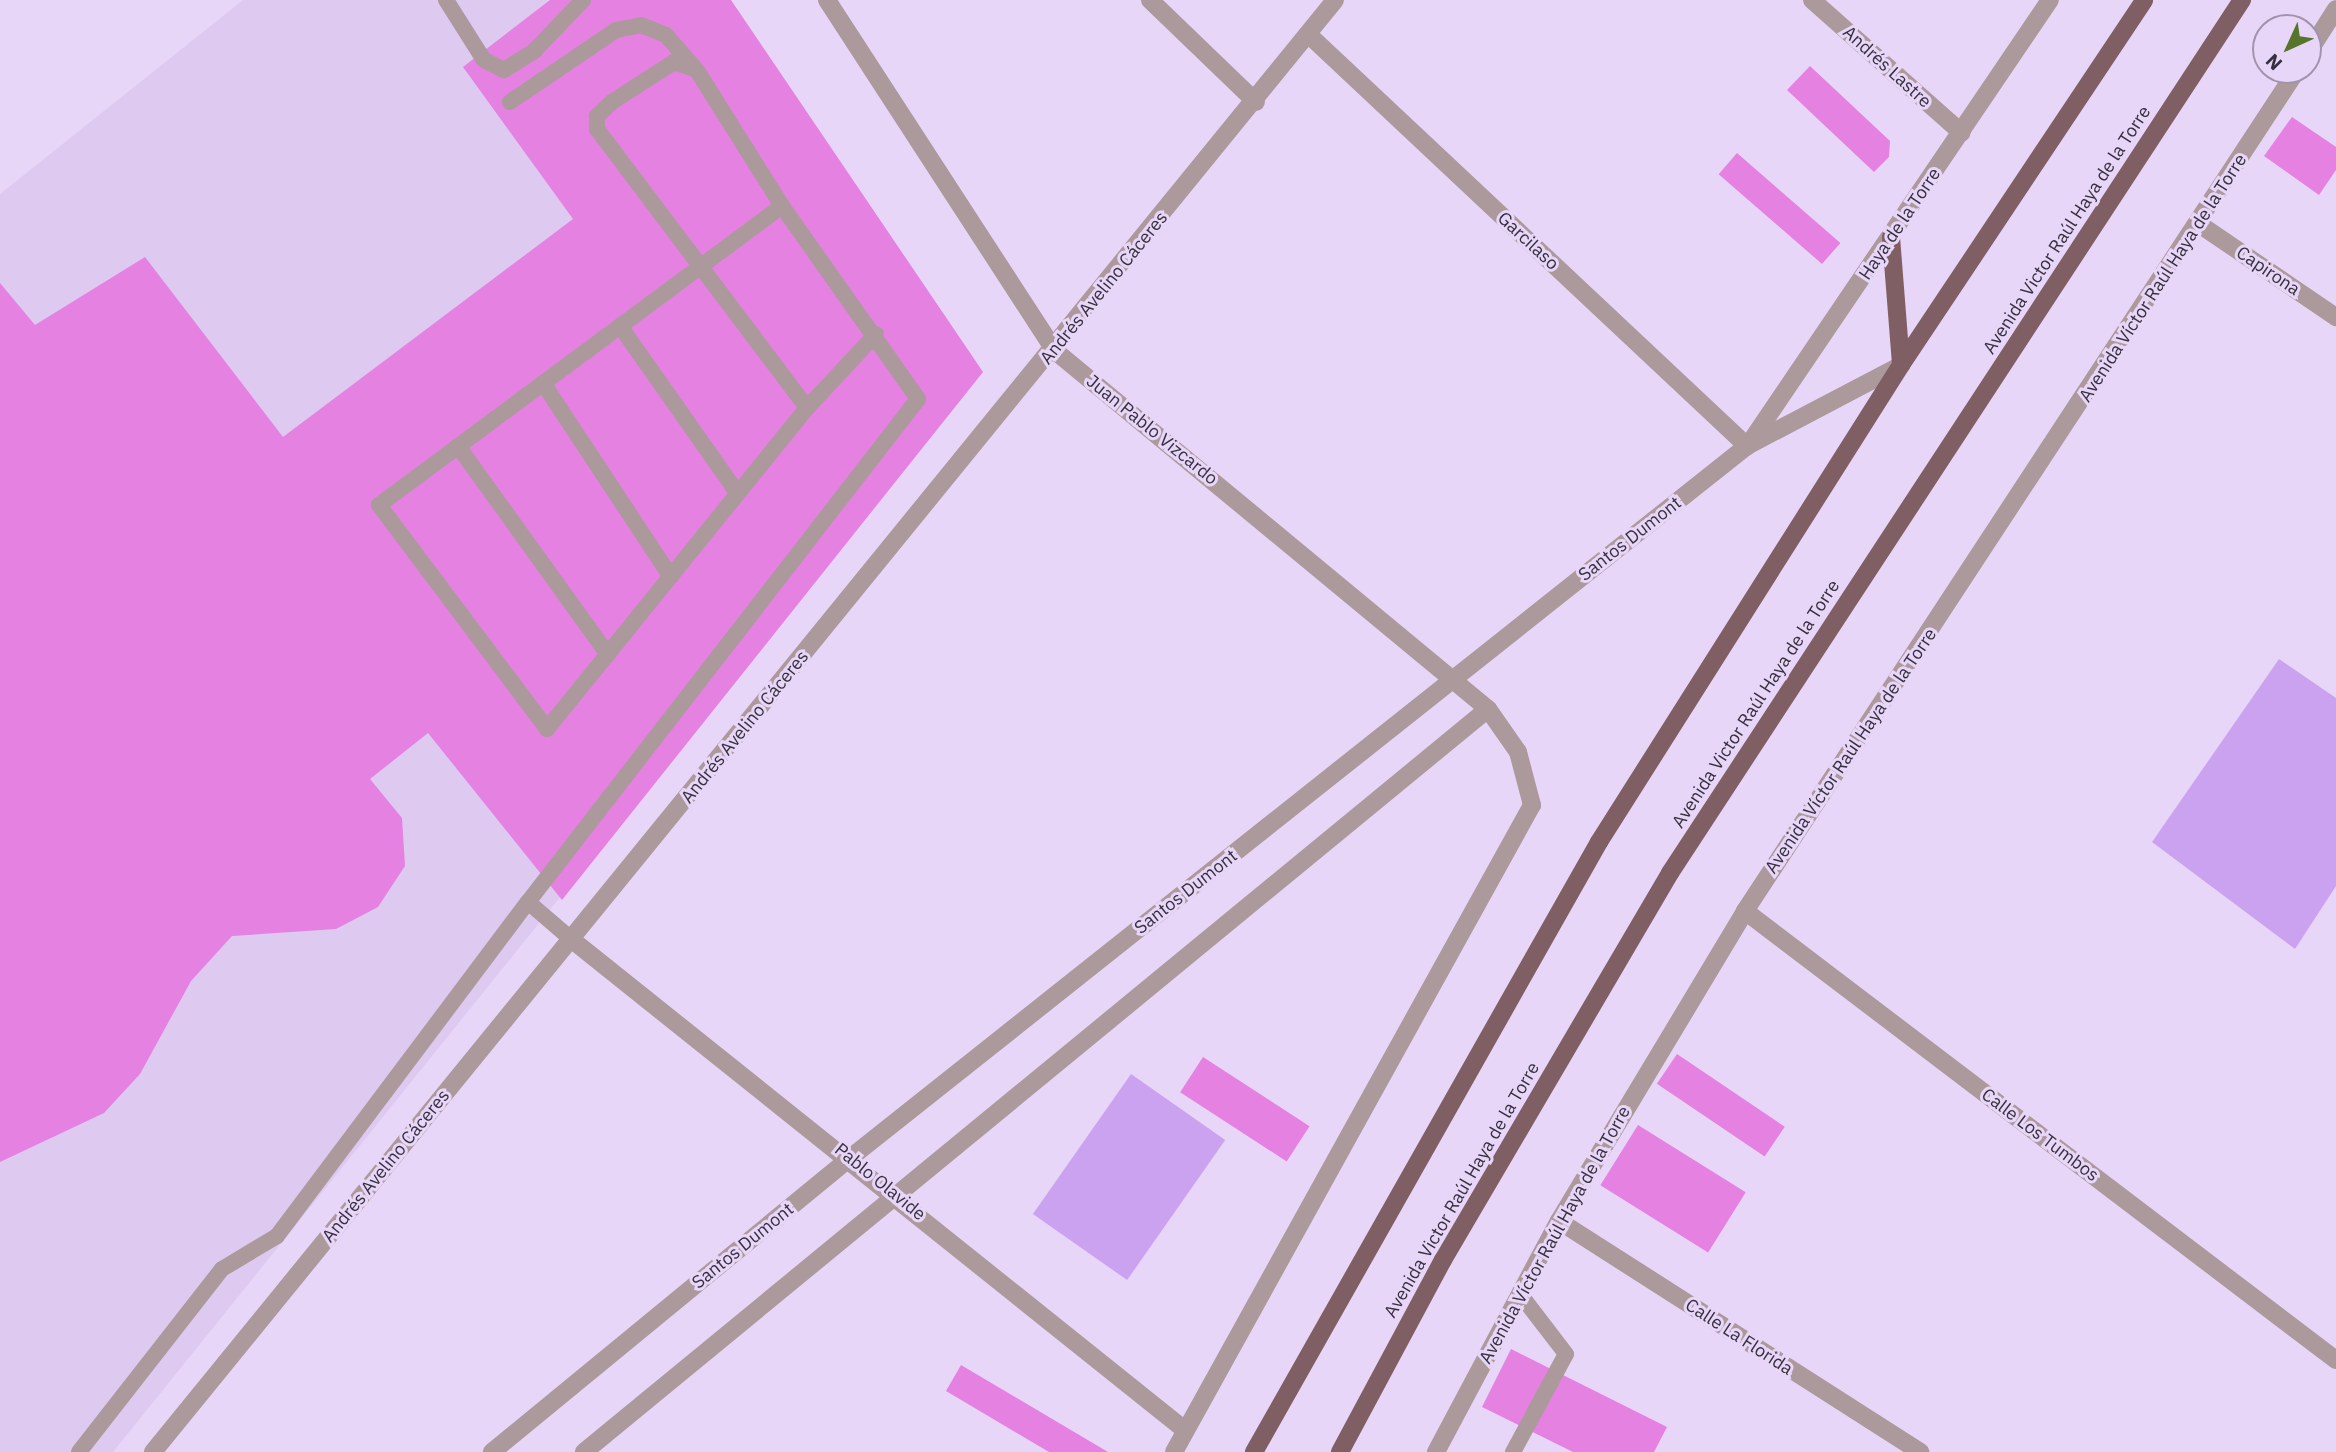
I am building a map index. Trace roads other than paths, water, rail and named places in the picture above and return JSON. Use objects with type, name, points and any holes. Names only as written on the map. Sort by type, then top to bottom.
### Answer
[{"type":"main road","points":[[1254,1452],[1599,842],[1902,365],[2144,0]]},
{"type":"main road","name":"Avenida Victor Raúl Haya de la Torre","points":[[1340,1452],[1443,1261],[1670,873],[2242,0]]},
{"type":"main road","points":[[1891,237],[1902,365]]},
{"type":"street","name":"Juan Pablo Vizcardo","points":[[827,0],[1054,349],[1454,678],[1488,709],[1518,752],[1532,805],[1185,1430]]},
{"type":"street","points":[[1150,0],[1256,102]]},
{"type":"street","name":"Andrés Avelino Cáceres","points":[[153,1452],[1256,102],[1335,0]]},
{"type":"street","name":"Andrés Lastre","points":[[1812,0],[1962,133]]},
{"type":"street","name":"Haya de la Torre","points":[[1747,446],[2050,0]]},
{"type":"street","points":[[2322,31],[2336,9]]},
{"type":"street","name":"Garcilaso","points":[[1309,35],[1747,446]]},
{"type":"street","name":"Avenida Víctor Raúl Haya de la Torre","points":[[1436,1452],[1559,1221],[1745,911],[2199,224],[2288,84]]},
{"type":"street","name":"Capirona","points":[[2199,224],[2336,317]]},
{"type":"street","name":"Santos Dumont","points":[[492,1452],[850,1158],[1747,446],[1902,365]]},
{"type":"street","points":[[584,1452],[1488,709]]},
{"type":"street","name":"Calle Los Tumbos","points":[[1745,911],[2336,1360]]},
{"type":"street","name":"Pablo Olavide","points":[[571,939],[850,1158],[1185,1430]]},
{"type":"street","name":"Calle La Florida","points":[[1559,1221],[1920,1452]]},
{"type":"street","points":[[1174,1452],[1185,1430]]},
{"type":"lane","points":[[446,0],[484,60],[505,70],[534,51],[583,0]]},
{"type":"lane","points":[[79,1452],[222,1269],[277,1236],[528,902],[918,399],[876,334],[782,205],[698,72],[666,34],[641,25],[616,30],[510,102]]},
{"type":"lane","points":[[698,72],[674,62],[612,102],[597,116],[597,129],[807,408]]},
{"type":"lane","points":[[782,205],[379,505],[547,729],[807,408],[876,334]]},
{"type":"lane","points":[[620,326],[738,494]]},
{"type":"lane","points":[[543,383],[671,577]]},
{"type":"lane","points":[[458,446],[608,655]]},
{"type":"lane","points":[[528,902],[571,939]]},
{"type":"lane","points":[[1513,1452],[1566,1354],[1520,1294]]}]
